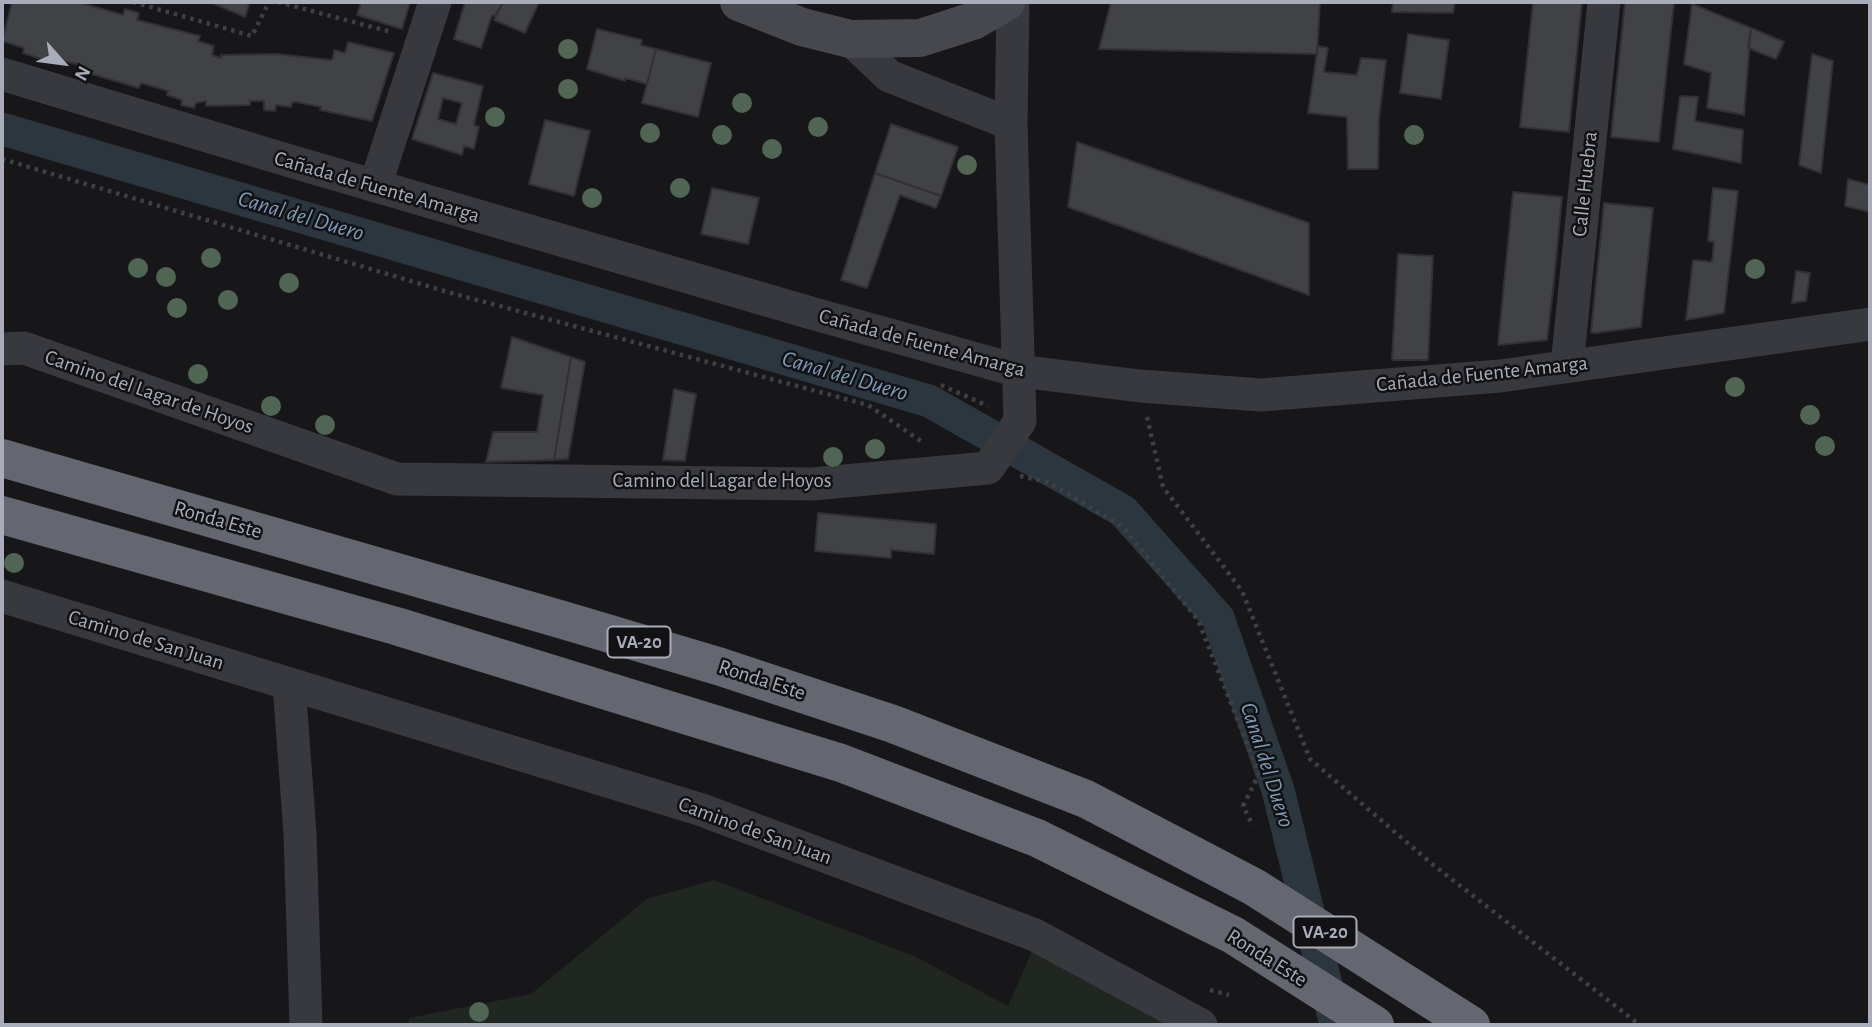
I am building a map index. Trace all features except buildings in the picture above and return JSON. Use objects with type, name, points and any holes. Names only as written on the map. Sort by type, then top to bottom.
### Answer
[{"type":"highway","name":"Ronda Este","points":[[2,458],[721,667],[893,724],[1086,799],[1254,887],[1471,1025]]},
{"type":"highway","name":"Ronda Este","points":[[2,515],[396,626],[841,763],[1037,838],[1233,935],[1375,1025]]},
{"type":"street","points":[[375,186],[435,2]]},
{"type":"street","points":[[738,2],[802,27],[850,39],[920,38],[973,21],[1006,2]]},
{"type":"street","points":[[989,468],[1020,421],[1011,124],[1013,2]]},
{"type":"street","name":"Calle Huebra","points":[[1567,366],[1604,2]]},
{"type":"street","points":[[850,39],[889,76],[1011,124]]},
{"type":"street","name":"Cañada de Fuente Amarga","points":[[2,74],[375,186],[1019,371],[1140,386],[1261,395],[1500,376],[1870,324]]},
{"type":"street","name":"Camino del Lagar de Hoyos","points":[[2,349],[23,348],[397,479],[812,484],[989,468]]},
{"type":"street","name":"Camino de San Juan","points":[[2,596],[702,810],[1035,935],[1201,1025]]},
{"type":"street","points":[[289,684],[300,835],[306,1025]]},
{"type":"path","points":[[132,2],[252,36],[269,2]]},
{"type":"path","points":[[278,2],[423,41]]},
{"type":"path","points":[[2,159],[451,293],[868,405],[922,441]]},
{"type":"path","points":[[1140,386],[1163,487],[1242,591],[1310,759],[1432,864],[1640,1025]]},
{"type":"path","points":[[989,468],[1048,482],[1123,527],[1198,620],[1259,774],[1243,806],[1253,826]]},
{"type":"shaded area","points":[[714,880],[914,956],[1008,1006],[1032,951],[1167,1025],[408,1025],[409,1018],[531,994],[647,899]]},
{"type":"waterway","name":"Canal del Duero","points":[[2,129],[929,401],[1123,511],[1218,618],[1278,790],[1336,1025]]}]
